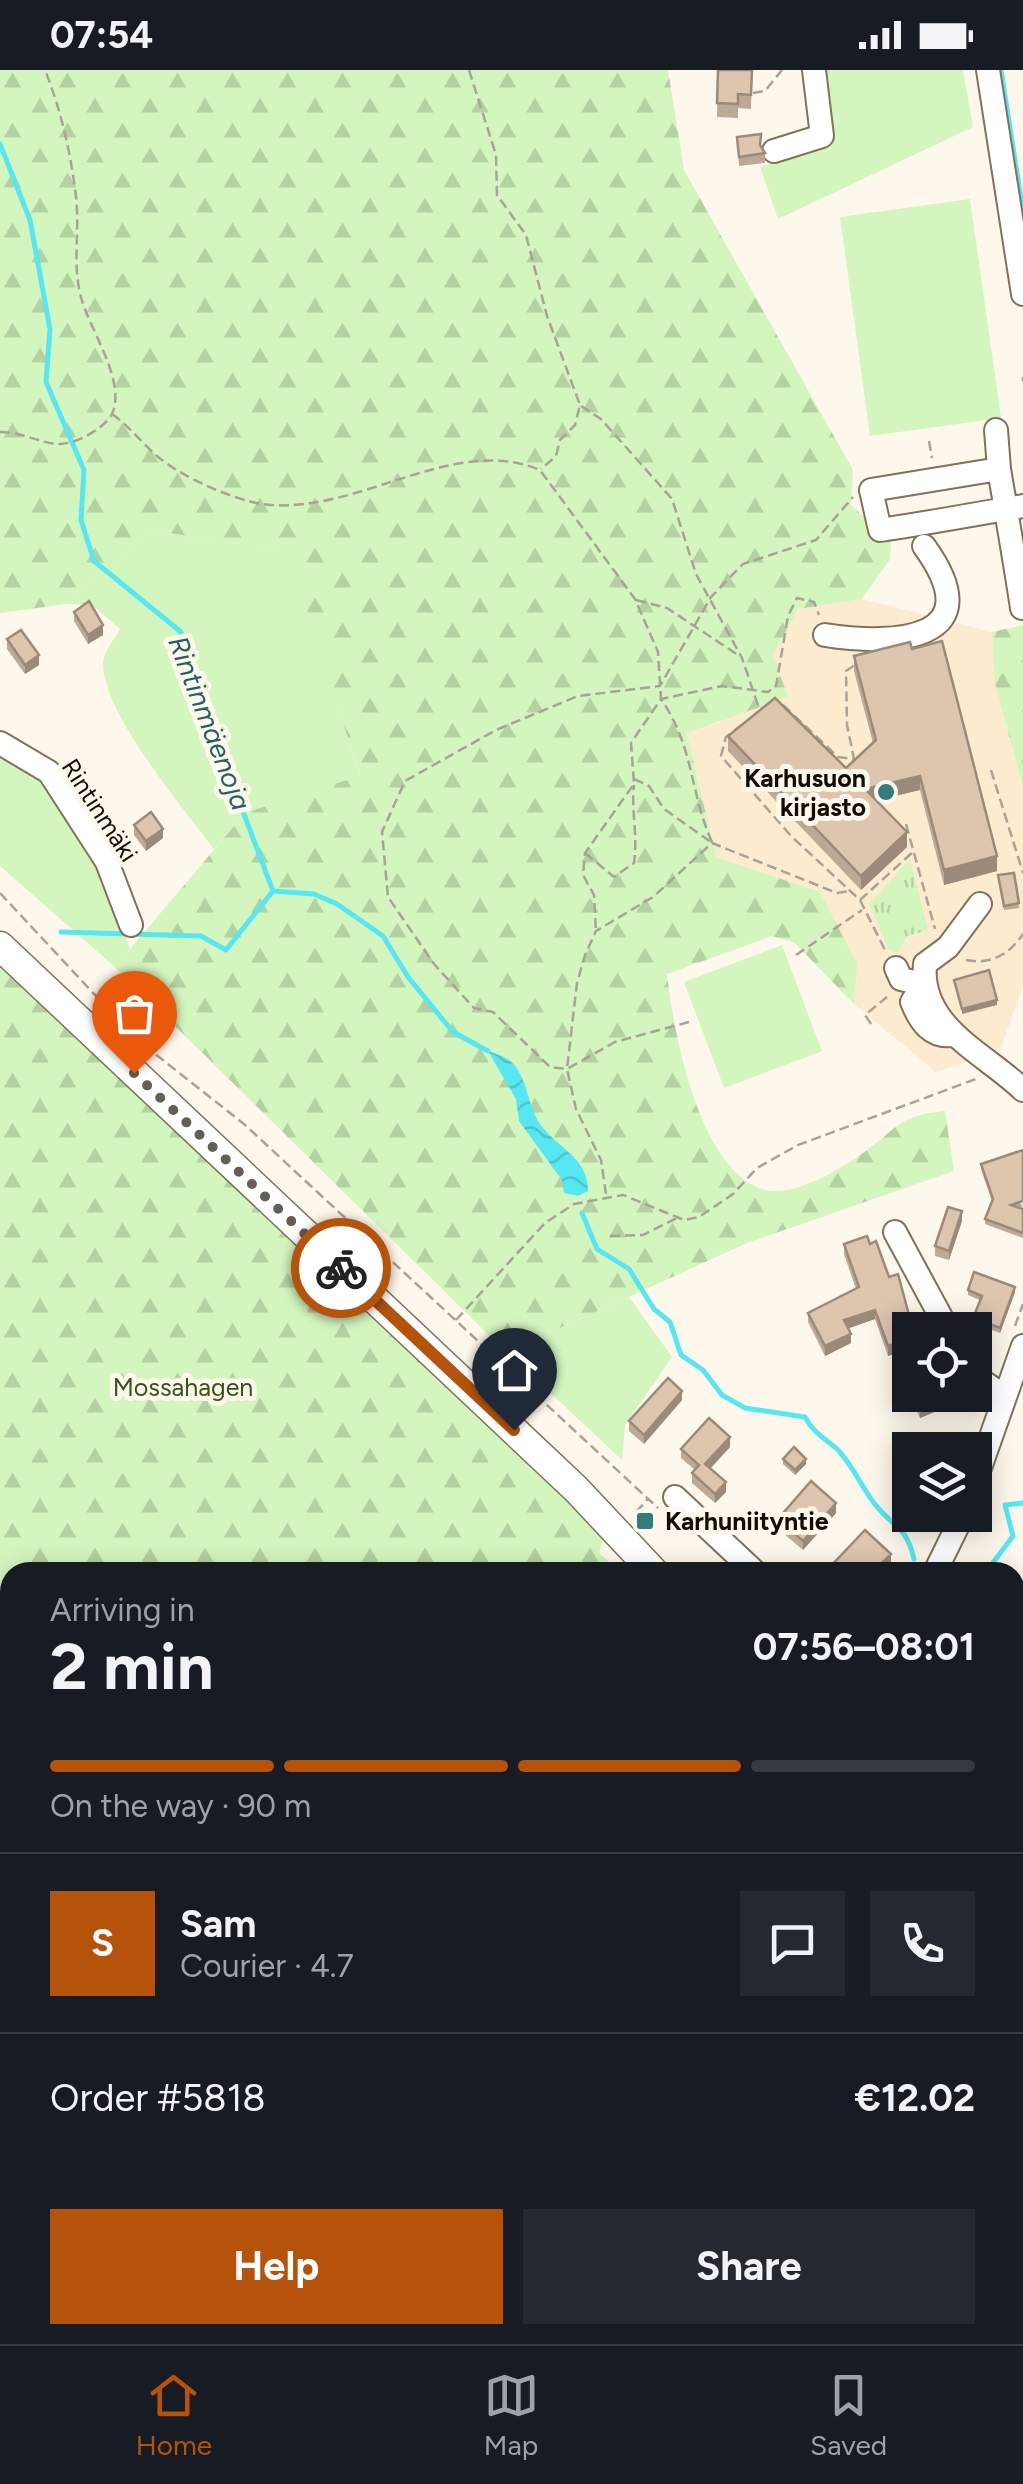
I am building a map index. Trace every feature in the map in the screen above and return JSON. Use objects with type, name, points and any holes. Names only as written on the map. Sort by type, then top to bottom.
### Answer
[{"type":"main road","points":[[0,946],[577,1490],[645,1562]]},
{"type":"main road","points":[[577,1490],[624,1523],[665,1562]]},
{"type":"street","points":[[774,151],[822,136],[814,70]]},
{"type":"street","points":[[988,70],[1018,222],[1023,294]]},
{"type":"street","points":[[996,430],[999,469],[1014,508],[1022,608]]},
{"type":"street","points":[[999,469],[871,490],[880,530],[1014,508]]},
{"type":"street","points":[[825,635],[874,642],[910,638],[938,623],[945,614],[948,589],[924,546]]},
{"type":"street","name":"Rintinmäki","points":[[0,744],[48,772],[107,862],[132,925]]},
{"type":"street","points":[[896,968],[901,979],[924,974],[980,904]]},
{"type":"street","points":[[924,974],[931,1006],[996,1071],[1023,1090]]},
{"type":"street","points":[[895,1232],[938,1312]]},
{"type":"street","points":[[992,1434],[1023,1346]]},
{"type":"street","points":[[992,1388],[1005,1397]]},
{"type":"street","points":[[668,1504],[742,1562]]},
{"type":"street","points":[[940,1562],[955,1532]]},
{"type":"path","points":[[0,432],[22,432],[59,444],[94,431],[112,414],[114,392],[107,358],[77,281],[76,198],[60,106],[45,70]]},
{"type":"path","points":[[469,70],[496,155],[497,194],[526,235],[547,316],[580,405],[575,425],[560,440],[556,456],[540,470]]},
{"type":"path","points":[[752,93],[765,92],[782,70]]},
{"type":"path","points":[[580,405],[602,418],[672,499],[696,574],[742,658],[760,711]]},
{"type":"path","points":[[112,414],[160,459],[259,504],[320,506],[466,462],[519,461],[540,470],[635,600],[658,652],[661,699],[689,752],[703,822],[712,843]]},
{"type":"path","points":[[660,686],[711,596],[743,564],[816,540],[855,494],[871,490]]},
{"type":"path","points":[[586,853],[614,877],[634,863],[638,829],[631,810],[632,743],[661,699],[722,686],[755,690],[776,686],[788,616],[797,598],[814,602],[825,635]]},
{"type":"path","points":[[635,600],[667,608],[742,658]]},
{"type":"path","points":[[660,686],[578,696],[496,730],[405,781],[382,832],[388,897],[434,964],[474,1008],[494,1012],[550,1067],[567,1070],[614,1042],[689,1022]]},
{"type":"path","points":[[768,705],[726,737],[721,756],[791,836],[860,900],[896,968]]},
{"type":"path","points":[[778,705],[788,705],[838,757],[854,759],[847,725]]},
{"type":"path","points":[[991,770],[1023,873]]},
{"type":"path","points":[[634,782],[649,786],[664,809],[712,843],[837,893],[850,890]]},
{"type":"path","points":[[606,1195],[601,1160],[576,1110],[567,1070],[577,983],[596,931],[594,895],[583,875],[586,853],[634,782]]},
{"type":"path","points":[[906,824],[937,938]]},
{"type":"path","points":[[596,931],[652,897],[712,843]]},
{"type":"path","points":[[860,900],[914,851]]},
{"type":"path","points":[[0,893],[136,1038],[244,1124],[648,1499],[668,1504]]},
{"type":"path","points":[[796,955],[862,910]]},
{"type":"path","points":[[924,974],[956,956],[992,960],[1012,948],[1023,934]]},
{"type":"path","points":[[871,1024],[865,1015],[892,992]]},
{"type":"path","points":[[454,1322],[545,1223],[574,1204],[606,1195],[634,1196],[679,1217],[699,1218],[732,1194],[757,1168],[798,1144],[996,1071]]},
{"type":"path","points":[[610,1236],[643,1235],[679,1217]]},
{"type":"path","points":[[636,1512],[648,1499]]},
{"type":"shaded area","points":[[862,599],[992,632],[995,684],[1023,787],[1023,986],[1000,1050],[936,1072],[854,1004],[795,943],[772,936],[725,897],[687,732],[721,722],[773,655],[798,609]]},
{"type":"green space","points":[[0,70],[668,70],[684,170],[853,470],[851,505],[891,541],[890,559],[862,599],[798,609],[773,655],[788,697],[687,733],[716,857],[820,892],[857,964],[854,1004],[795,943],[772,936],[667,974],[683,1062],[706,1127],[721,1154],[740,1176],[762,1189],[786,1190],[813,1182],[906,1121],[945,1111],[954,1171],[747,1243],[556,1330],[498,1344],[115,967],[245,813],[360,776],[289,553],[152,530],[66,604],[0,613]]},
{"type":"green space","points":[[822,70],[963,70],[973,127],[778,219],[760,167],[772,163],[772,158],[829,140]]},
{"type":"green space","points":[[970,199],[1001,418],[870,436],[840,217]]},
{"type":"green space","points":[[152,530],[290,553],[360,777],[245,813],[214,849],[147,759],[116,707],[103,663],[120,629],[92,605],[66,604]]},
{"type":"green space","points":[[1023,625],[1023,787],[995,684],[992,632]]},
{"type":"green space","points":[[0,754],[45,779],[103,868],[130,949],[115,967],[0,866]]},
{"type":"green space","points":[[910,859],[928,930],[907,936],[897,954],[889,950],[869,904]]},
{"type":"green space","points":[[782,945],[822,1051],[724,1088],[684,982]]},
{"type":"green space","name":"Mossahagen","points":[[0,961],[604,1535],[599,1553],[609,1562],[0,1562]]},
{"type":"green space","points":[[629,1297],[672,1357],[625,1425],[622,1460],[498,1344],[556,1330]]},
{"type":"water","points":[[488,1051],[515,1066],[540,1124],[578,1162],[588,1191],[578,1196],[564,1193],[562,1180],[519,1121],[516,1099]]},
{"type":"building","points":[[718,70],[752,70],[751,95],[738,94],[738,104],[717,103]]},
{"type":"building","points":[[761,134],[760,145],[765,153],[739,157],[737,137]]},
{"type":"building","points":[[89,601],[103,625],[88,635],[74,612]]},
{"type":"building","points":[[21,630],[39,655],[25,665],[7,639]]},
{"type":"building","points":[[942,641],[997,856],[944,870],[920,776],[865,789],[907,832],[861,876],[728,736],[775,698],[846,768],[876,740],[854,656],[910,642],[912,649]]},
{"type":"building","points":[[151,812],[163,829],[146,841],[134,825]]},
{"type":"building","points":[[1014,873],[1019,903],[1004,906],[998,875]]},
{"type":"building","points":[[989,970],[997,1000],[962,1009],[954,980]]},
{"type":"building","points":[[1023,1150],[1023,1201],[1011,1205],[1023,1209],[1023,1233],[985,1219],[993,1199],[981,1164]]},
{"type":"building","points":[[948,1207],[962,1211],[949,1251],[935,1246]]},
{"type":"building","points":[[867,1236],[870,1244],[876,1241],[889,1277],[898,1274],[908,1312],[892,1312],[892,1345],[888,1346],[875,1310],[844,1320],[851,1334],[825,1346],[808,1313],[859,1287],[844,1244]]},
{"type":"building","points":[[974,1272],[1015,1287],[1000,1328],[992,1325],[992,1312],[975,1312],[982,1296],[968,1290]]},
{"type":"building","points":[[668,1378],[682,1391],[644,1435],[629,1421]]},
{"type":"building","points":[[709,1418],[730,1437],[705,1464],[726,1482],[715,1494],[692,1473],[699,1465],[681,1449]]},
{"type":"building","points":[[794,1447],[806,1459],[795,1470],[783,1459]]},
{"type":"building","points":[[811,1481],[836,1503],[803,1541],[778,1519]]},
{"type":"building","points":[[865,1530],[891,1554],[883,1562],[835,1562]]},
{"type":"waterway","points":[[1001,70],[1022,205]]},
{"type":"waterway","name":"Rintinmäenoja","points":[[0,144],[30,220],[50,329],[46,382],[84,470],[81,520],[94,561],[181,632],[188,666],[273,891]]},
{"type":"waterway","name":"Rintinmäenoja","points":[[273,891],[314,894],[337,904],[383,936],[408,977],[453,1032],[488,1051]]},
{"type":"waterway","points":[[61,932],[201,936],[226,950],[273,891]]},
{"type":"waterway","name":"Rintinmäenoja","points":[[582,1213],[597,1249],[629,1269],[654,1309],[670,1322],[681,1355],[703,1370],[722,1395],[745,1408],[805,1417],[838,1450],[874,1503],[903,1532],[914,1559]]},
{"type":"waterway","points":[[994,1562],[1013,1536],[1005,1505],[1023,1503]]},
{"type":"way so far","points":[[134,1073],[341,1268]]},
{"type":"place","name":"Karhusuon kirjasto","points":[[886,792]]},
{"type":"place","name":"Karhuniityntie","points":[[645,1521]]},
{"type":"route","points":[[341,1268],[514,1430]]}]
